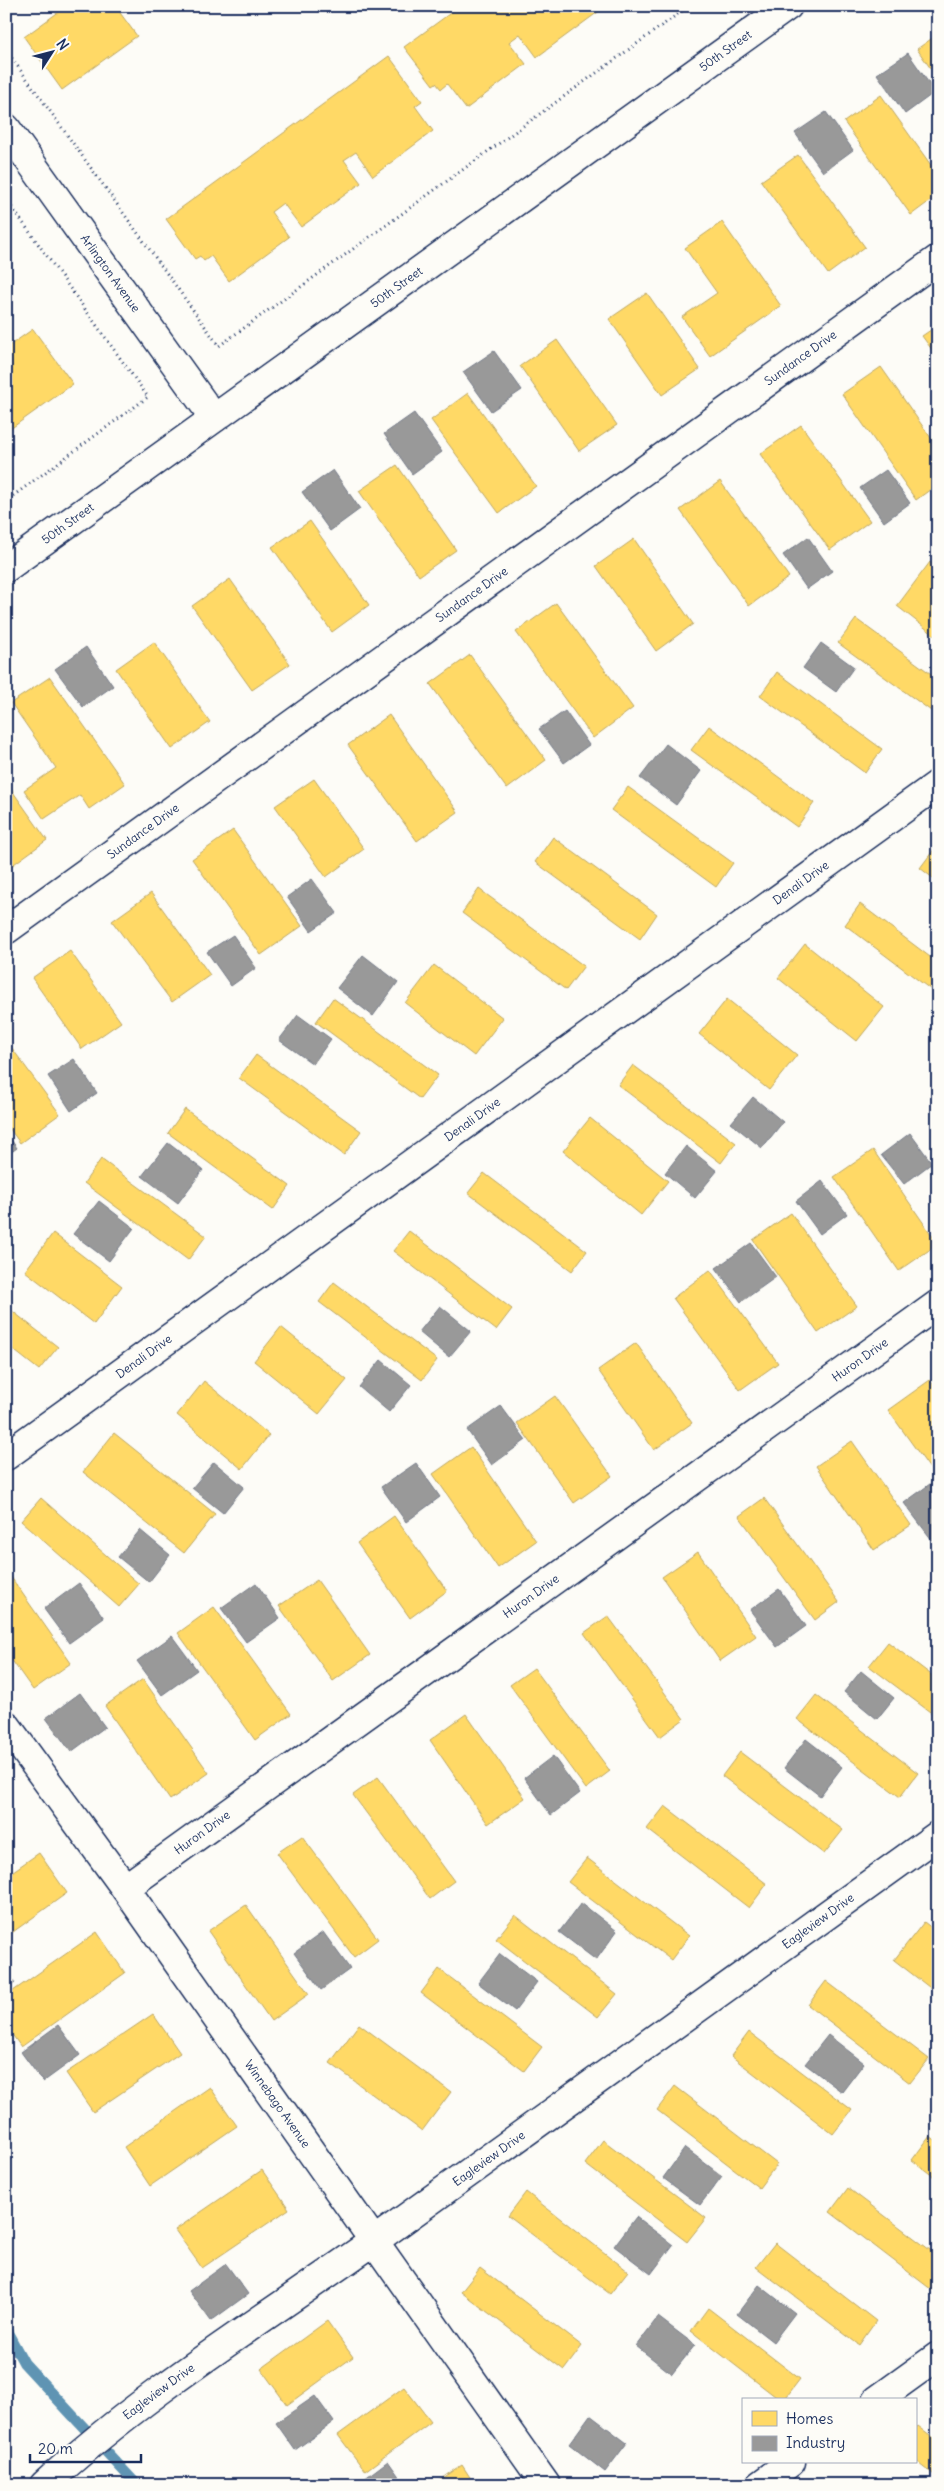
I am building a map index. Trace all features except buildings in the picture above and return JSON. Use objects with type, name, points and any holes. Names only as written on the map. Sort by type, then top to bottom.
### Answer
[{"type":"street","name":"50th Street","points":[[6,568],[788,6]]},
{"type":"street","name":"Arlington Avenue","points":[[6,128],[214,418]]},
{"type":"street","name":"Sundance Drive","points":[[6,930],[938,259]]},
{"type":"street","name":"Denali Drive","points":[[6,1456],[938,784]]},
{"type":"street","name":"Huron Drive","points":[[125,1888],[938,1304]]},
{"type":"street","name":"Winnebago Avenue","points":[[6,1725],[125,1888],[546,2485]]},
{"type":"street","name":"Eagleview Drive","points":[[44,2485],[78,2453],[130,2413],[373,2242],[938,1835]]},
{"type":"street","points":[[880,2398],[938,2356]]},
{"type":"street","points":[[760,2485],[788,2464]]},
{"type":"path","points":[[6,50],[219,346],[689,6]]},
{"type":"path","points":[[6,199],[148,397],[6,500]]},
{"type":"waterway","points":[[6,2330],[24,2363],[137,2485]]}]
